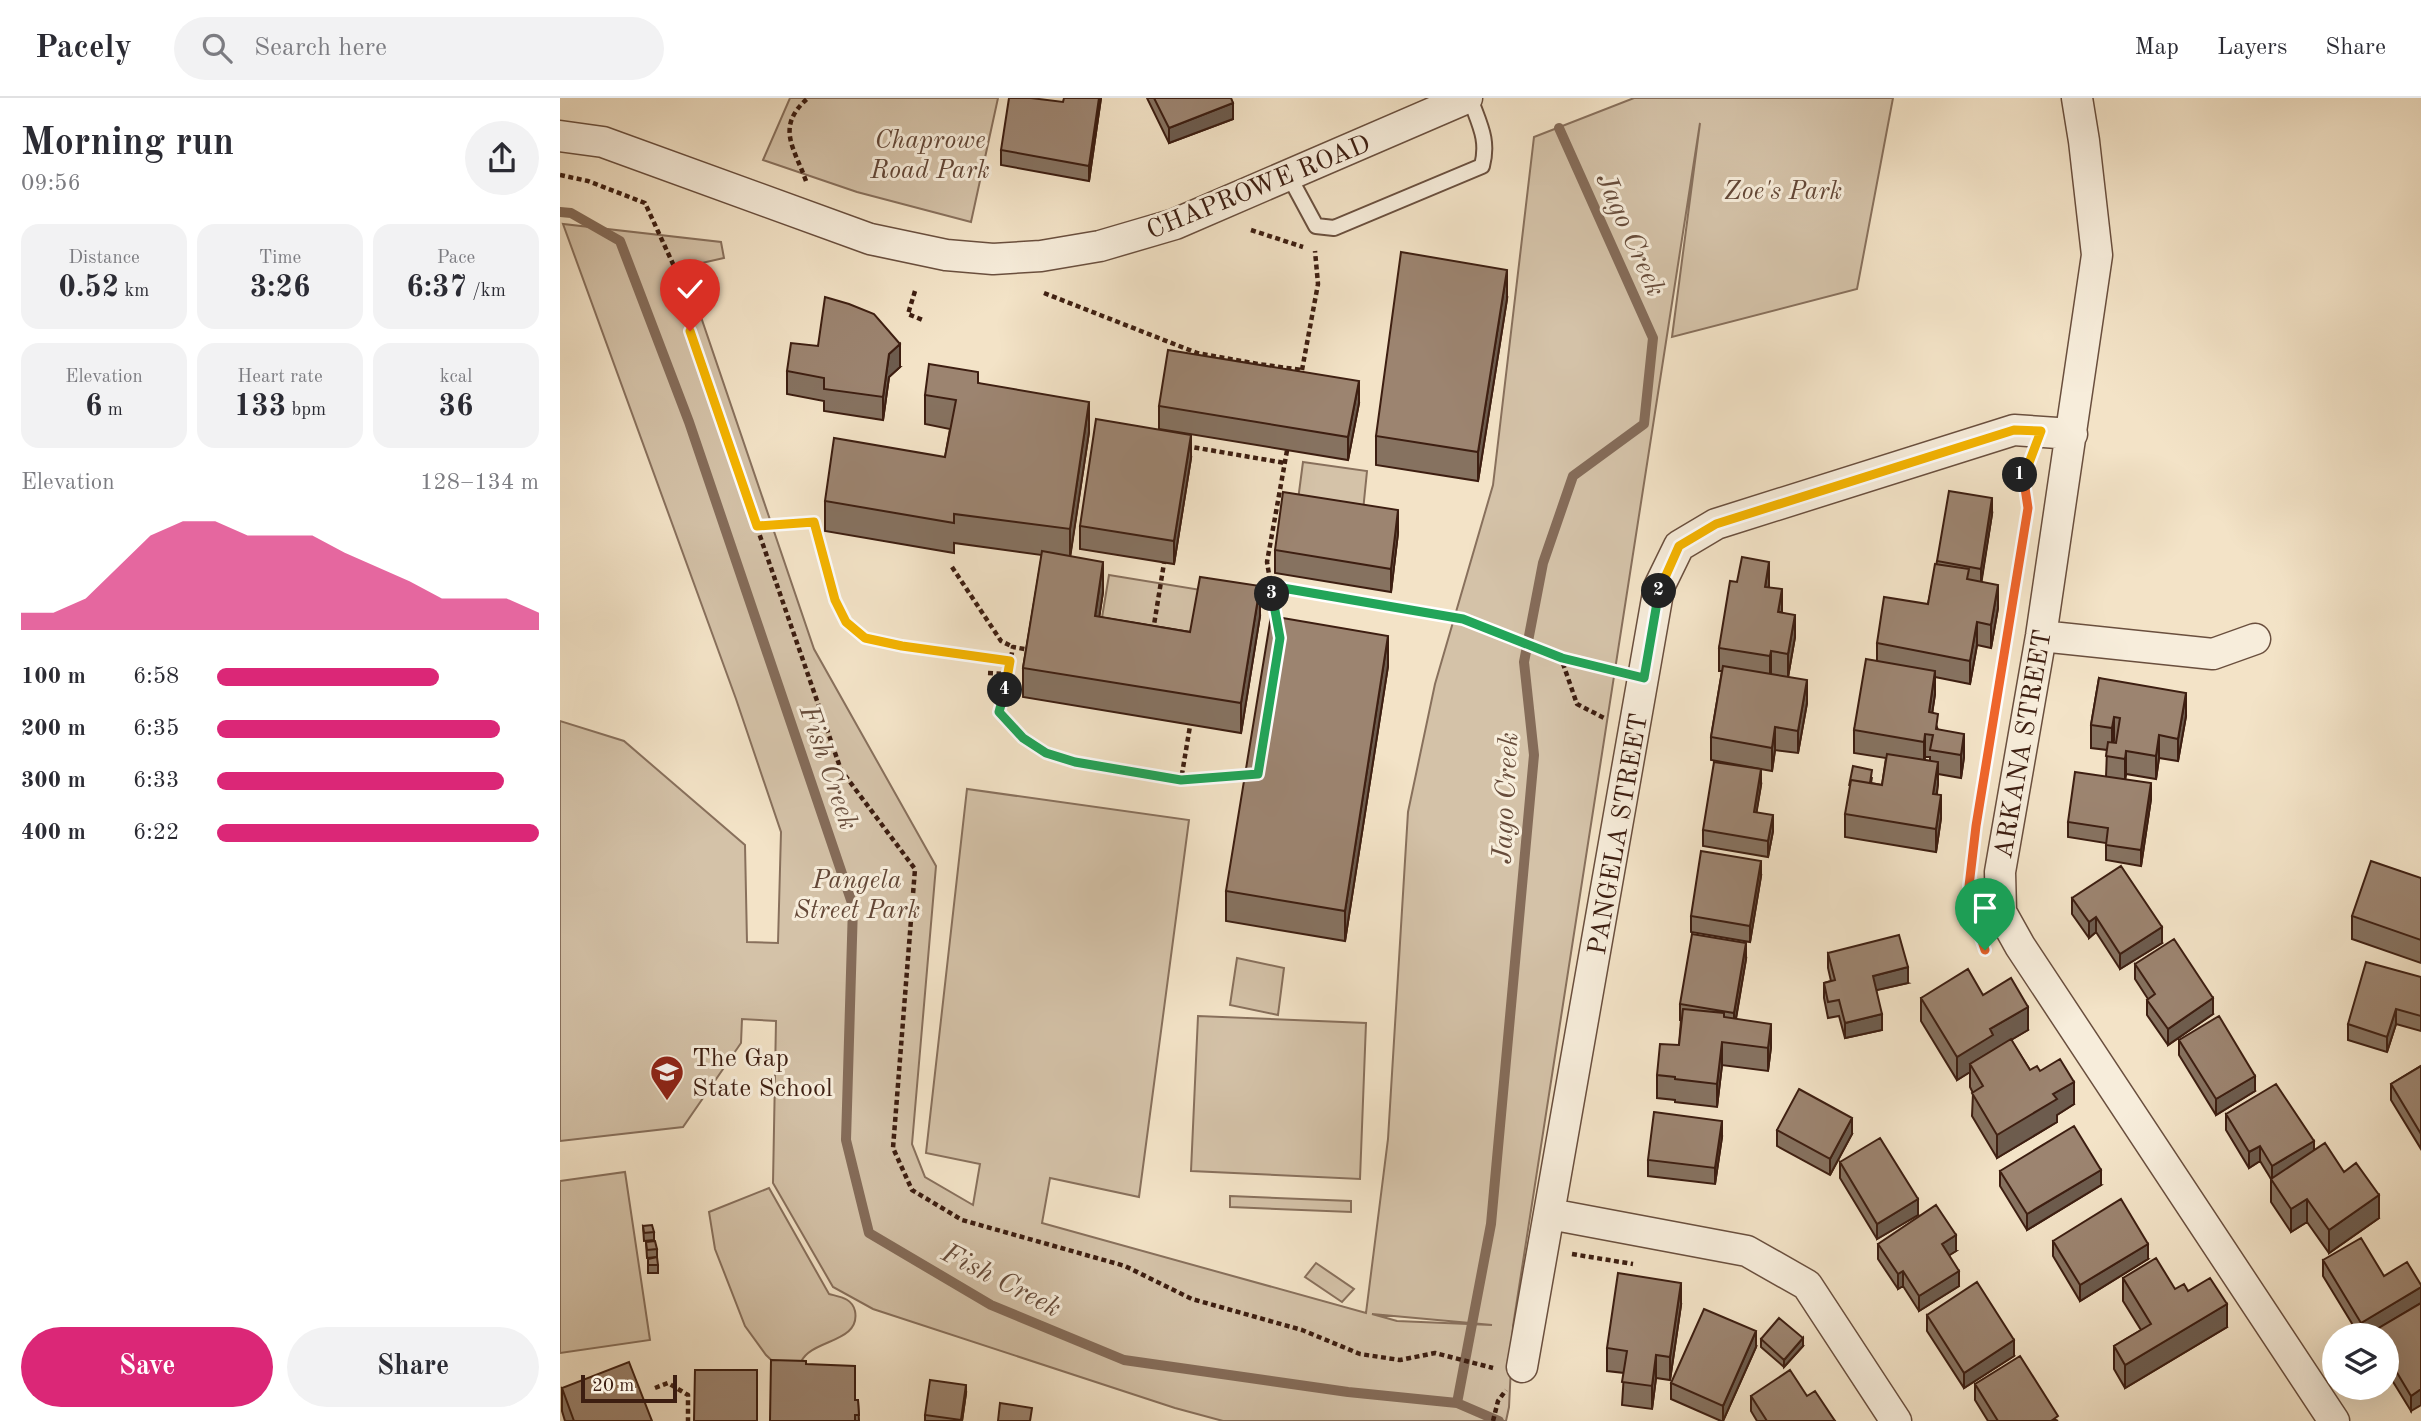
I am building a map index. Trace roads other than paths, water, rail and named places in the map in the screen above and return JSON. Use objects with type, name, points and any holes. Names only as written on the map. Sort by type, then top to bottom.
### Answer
[{"type":"street","name":"CHAPROWE ROAD","points":[[560,136],[603,142],[870,239],[946,255],[993,259],[1041,256],[1100,246],[1175,224],[1468,98]]},
{"type":"street","name":"ARKANA STREET","points":[[2077,98],[2097,256],[2041,636],[2000,872],[2001,912],[2020,946],[2334,1421]]},
{"type":"street","name":"PANGELA STREET","points":[[1522,1367],[1659,587],[1679,546],[1716,524],[2014,430],[2072,434]]},
{"type":"street","points":[[2041,636],[2213,653],[2255,639]]},
{"type":"street","points":[[1550,1214],[1747,1251],[1807,1285],[1896,1421]]},
{"type":"lane","points":[[1289,176],[1316,226],[1334,228],[1460,176],[1482,166],[1486,150],[1484,136],[1468,98]]},
{"type":"waterway","name":"Jago Creek","points":[[1457,1403],[1491,1224],[1534,755],[1524,662],[1543,563],[1573,476],[1644,424],[1653,338],[1559,128]]},
{"type":"waterway","name":"Fish Creek","points":[[560,212],[571,213],[620,241],[689,422],[853,906],[846,1140],[869,1233],[991,1305],[1124,1360],[1348,1392],[1457,1403],[1499,1421]]},
{"type":"place","name":"The Gap State School","points":[[667,1102]]},
{"type":"park label","name":"Chaprowe Road Park","points":[[930,154]]},
{"type":"park label","name":"Zoe's Park","points":[[1783,190]]},
{"type":"park label","name":"Pangela Street Park","points":[[857,894]]}]
